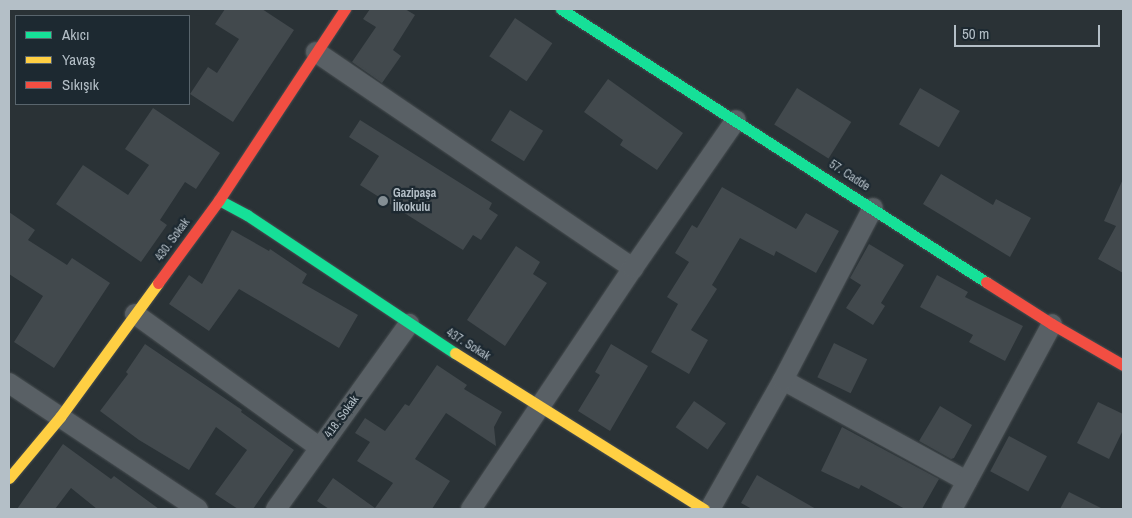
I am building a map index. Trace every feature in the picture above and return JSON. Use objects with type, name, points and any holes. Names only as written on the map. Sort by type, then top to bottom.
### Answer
[{"type":"street","name":"430. Sokak","points":[[9,478],[60,417],[219,200],[345,9]]},
{"type":"street","name":"57. Cadde","points":[[561,9],[1052,324],[1123,365]]},
{"type":"street","points":[[316,52],[633,268]]},
{"type":"street","points":[[470,509],[736,120]]},
{"type":"street","name":"437. Sokak","points":[[219,200],[247,216],[409,324],[704,509]]},
{"type":"street","points":[[710,509],[783,380],[873,208]]},
{"type":"street","points":[[135,314],[320,448]]},
{"type":"street","name":"418. Sokak","points":[[276,509],[409,324]]},
{"type":"street","points":[[952,509],[1052,324]]},
{"type":"street","points":[[783,380],[967,481]]},
{"type":"street","points":[[9,383],[198,509]]},
{"type":"building","points":[[225,9],[262,9],[294,30],[233,122],[190,94],[208,67],[217,73],[239,39],[215,24]]},
{"type":"building","points":[[370,9],[405,9],[415,15],[393,50],[401,56],[382,83],[352,62],[376,27],[363,19]]},
{"type":"building","points":[[515,18],[552,43],[527,81],[489,56]]},
{"type":"building","points":[[608,79],[683,133],[657,170],[620,145],[623,140],[584,112]]},
{"type":"building","points":[[797,88],[851,122],[828,158],[774,124]]},
{"type":"building","points":[[920,88],[960,111],[939,147],[899,124]]},
{"type":"building","points":[[153,108],[220,153],[196,189],[185,182],[160,220],[167,225],[141,262],[56,204],[83,165],[128,195],[149,165],[125,149]]},
{"type":"building","points":[[510,110],[543,131],[524,161],[491,141]]},
{"type":"building","points":[[360,120],[492,203],[489,209],[498,215],[481,240],[473,235],[463,250],[360,185],[379,156],[349,137]]},
{"type":"building","points":[[941,174],[993,205],[996,199],[1031,218],[1010,257],[923,204]]},
{"type":"building","points":[[1123,179],[1123,273],[1098,259],[1116,226],[1104,221]]},
{"type":"building","points":[[722,187],[796,229],[806,213],[839,231],[816,273],[776,251],[774,256],[740,238],[712,285],[717,289],[691,330],[708,340],[689,374],[651,352],[678,304],[667,297],[689,262],[675,253],[692,225],[697,228]]},
{"type":"building","points":[[9,212],[35,230],[28,240],[67,265],[72,258],[110,283],[54,368],[14,342],[43,296],[9,274]]},
{"type":"building","points":[[232,230],[269,251],[270,249],[307,274],[302,283],[358,315],[339,348],[239,289],[209,331],[169,304],[189,275],[202,284]]},
{"type":"building","points":[[869,244],[904,265],[881,303],[885,306],[873,325],[846,308],[861,285],[850,278]]},
{"type":"building","points":[[516,246],[540,262],[533,274],[547,283],[505,346],[467,320]]},
{"type":"building","points":[[937,275],[968,292],[965,297],[1023,326],[1005,361],[969,342],[973,335],[920,307]]},
{"type":"building","points":[[834,343],[867,359],[851,393],[817,377]]},
{"type":"building","points":[[145,344],[242,410],[241,412],[294,450],[253,509],[238,509],[215,494],[247,450],[216,427],[189,470],[139,440],[100,411],[128,374],[126,372]]},
{"type":"building","points":[[611,344],[648,366],[610,431],[578,411],[600,375],[595,372]]},
{"type":"building","points":[[437,365],[467,385],[464,389],[502,412],[494,427],[496,446],[446,413],[415,459],[450,481],[432,509],[329,509],[317,501],[333,478],[375,508],[393,483],[357,461],[370,442],[355,433],[365,418],[385,431],[405,404],[409,406]]},
{"type":"building","points":[[694,401],[726,423],[708,450],[676,427]]},
{"type":"building","points":[[1098,402],[1123,414],[1123,430],[1109,459],[1077,443]]},
{"type":"building","points":[[940,406],[972,425],[954,458],[951,459],[919,441]]},
{"type":"building","points":[[842,427],[939,479],[922,509],[905,509],[861,485],[859,489],[821,471]]},
{"type":"building","points":[[1009,436],[1047,456],[1028,492],[990,471]]},
{"type":"building","points":[[63,444],[111,479],[114,476],[159,509],[97,509],[71,488],[55,509],[17,509]]},
{"type":"building","points":[[757,475],[816,509],[752,509],[741,503]]},
{"type":"building","points":[[1069,492],[1103,509],[1060,509]]},
{"type":"traffic: fast","points":[[561,9],[986,282]]},
{"type":"traffic: fast","points":[[219,200],[247,215],[455,353]]},
{"type":"traffic: slow","points":[[9,478],[60,417],[158,283]]},
{"type":"traffic: slow","points":[[455,353],[704,509]]},
{"type":"traffic: jam","points":[[158,283],[219,200],[345,9]]},
{"type":"traffic: jam","points":[[986,282],[1052,324],[1123,365]]},
{"type":"place","name":"Gazipaşa İlkokulu","points":[[383,201]]}]
